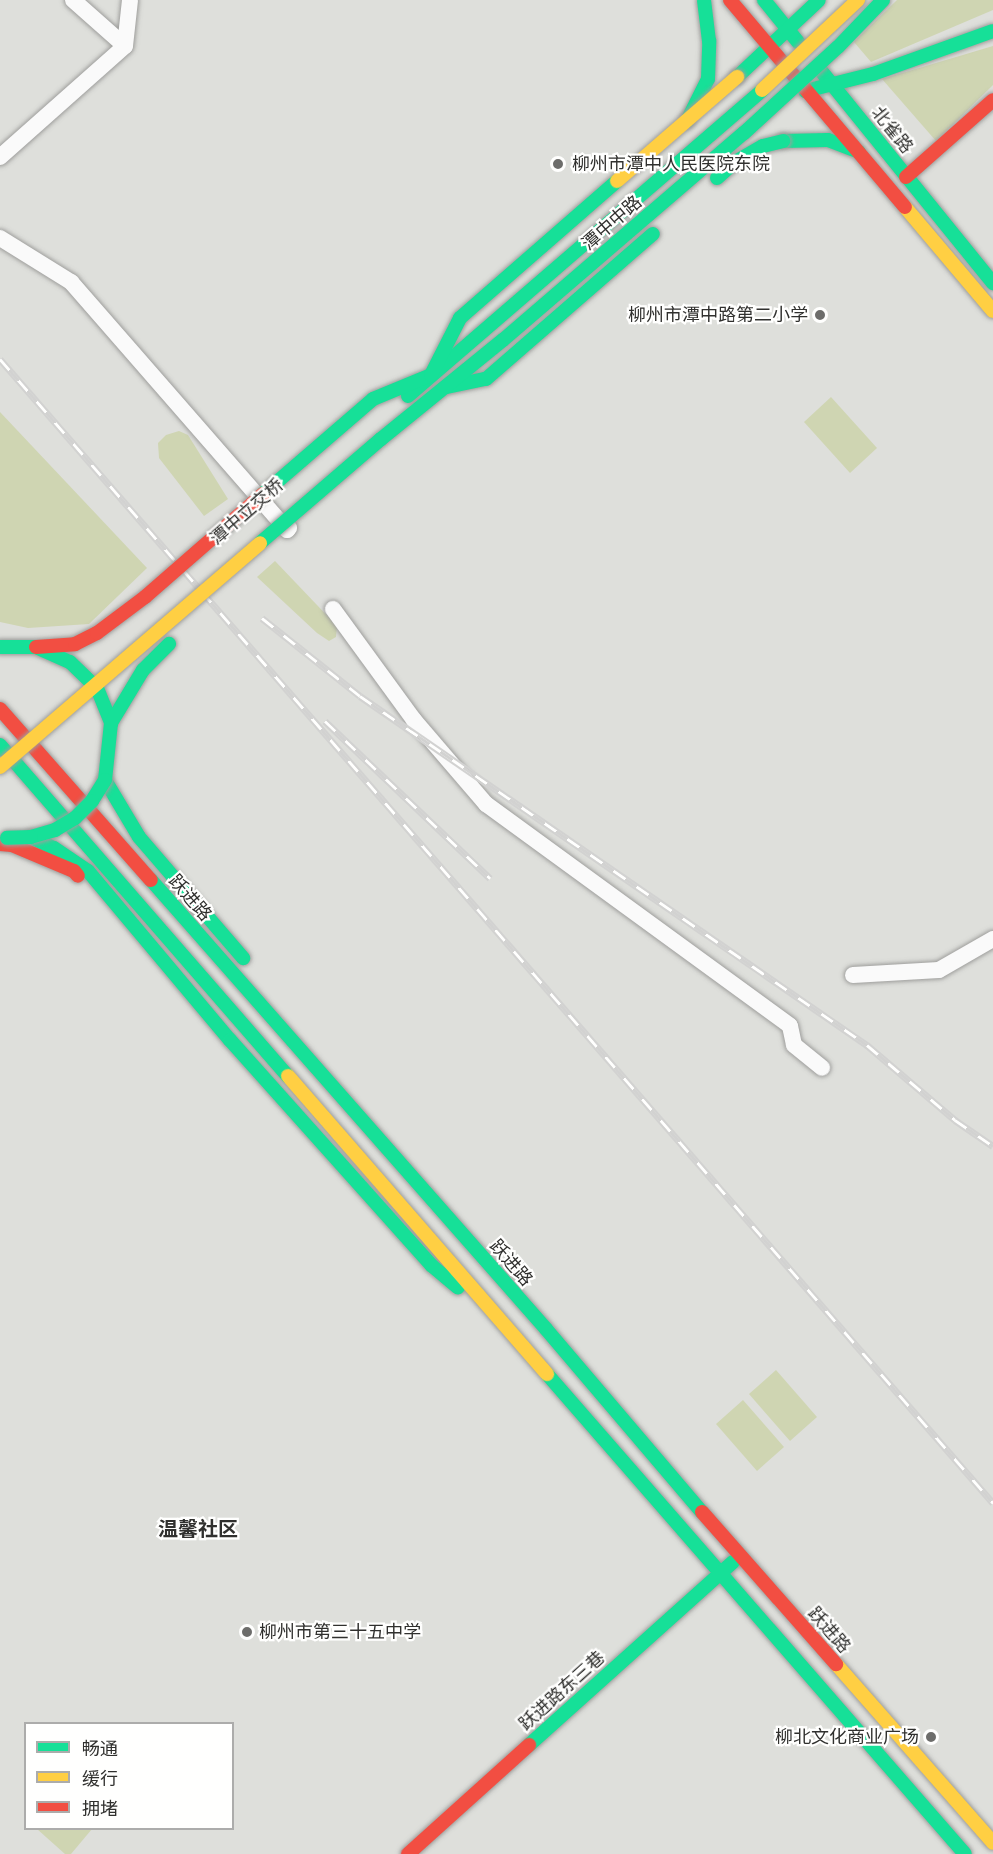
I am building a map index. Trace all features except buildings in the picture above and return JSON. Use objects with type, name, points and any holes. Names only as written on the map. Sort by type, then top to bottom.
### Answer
[{"type":"main road","points":[[685,123],[708,79],[709,41],[704,0]]},
{"type":"main road","points":[[730,0],[993,311]]},
{"type":"main road","name":"北雀路","points":[[764,0],[993,283]]},
{"type":"main road","points":[[396,406],[431,375],[460,318],[736,77],[774,52],[789,30],[819,0]]},
{"type":"main road","name":"潭中中路","points":[[431,375],[751,100],[858,0]]},
{"type":"main road","name":"潭中中路","points":[[381,439],[744,133],[838,47],[884,0]]},
{"type":"main road","points":[[832,84],[867,67],[993,18]]},
{"type":"main road","points":[[805,91],[873,74],[993,31]]},
{"type":"main road","points":[[906,177],[993,100]]},
{"type":"main road","points":[[709,185],[735,162],[763,146],[783,141],[828,140],[859,152]]},
{"type":"main road","points":[[423,419],[444,387],[486,379],[665,223]]},
{"type":"main road","points":[[0,647],[75,644],[97,633],[145,597],[373,399],[431,375]]},
{"type":"main road","name":"潭中立交桥","points":[[0,767],[381,439]]},
{"type":"main road","name":"潭中立交桥","points":[[0,749],[308,483]]},
{"type":"main road","points":[[111,723],[143,670],[176,638]]},
{"type":"main road","points":[[0,642],[17,646]]},
{"type":"main road","points":[[0,837],[31,837],[55,830],[75,818],[92,801],[105,780],[110,752],[111,723],[97,688],[85,674],[54,653],[36,647]]},
{"type":"main road","name":"跃进路","points":[[0,709],[546,1329],[740,1556],[993,1843]]},
{"type":"main road","points":[[0,745],[965,1854]]},
{"type":"main road","points":[[105,780],[139,837],[252,968]]},
{"type":"main road","points":[[31,837],[54,848],[88,871],[230,1040],[431,1265],[526,1347]]},
{"type":"main road","points":[[0,844],[12,845],[74,871],[410,1252],[526,1347]]},
{"type":"main road","points":[[481,1233],[546,1329]]},
{"type":"main road","name":"跃进路东三巷","points":[[408,1854],[740,1556]]},
{"type":"street","points":[[73,0],[124,46]]},
{"type":"street","points":[[0,157],[124,46],[130,0]]},
{"type":"street","points":[[266,504],[398,389],[774,52]]},
{"type":"street","points":[[0,238],[71,282],[291,535],[805,91]]},
{"type":"street","points":[[398,389],[423,419]]},
{"type":"street","points":[[333,609],[414,720],[486,804],[790,1026],[794,1046],[822,1068]]},
{"type":"street","points":[[853,975],[939,970],[993,939]]},
{"type":"green space","points":[[897,0],[993,0],[993,10],[871,62],[854,42]]},
{"type":"green space","points":[[993,46],[993,85],[936,141],[882,79]]},
{"type":"green space","points":[[831,397],[877,448],[850,473],[804,422]]},
{"type":"green space","points":[[0,412],[147,568],[89,624],[28,628],[0,622]]},
{"type":"green space","points":[[179,431],[188,435],[228,499],[204,516],[159,458],[158,443],[166,435]]},
{"type":"green space","points":[[275,561],[337,626],[336,637],[329,641],[317,633],[257,577]]},
{"type":"green space","points":[[776,1370],[817,1417],[790,1441],[749,1394]]},
{"type":"green space","points":[[743,1400],[784,1447],[757,1471],[716,1424]]},
{"type":"green space","points":[[38,1830],[91,1830],[71,1854],[65,1854]]},
{"type":"railway","points":[[0,359],[993,1503]]},
{"type":"railway","points":[[262,618],[360,696],[867,1045],[955,1120],[993,1146]]},
{"type":"railway","points":[[325,721],[490,878]]},
{"type":"traffic: fast","points":[[687,121],[708,79],[709,41],[704,0]]},
{"type":"traffic: fast","points":[[764,0],[798,42]]},
{"type":"traffic: fast","points":[[737,77],[819,0]]},
{"type":"traffic: fast","points":[[260,543],[381,439],[503,340],[744,133],[838,47],[883,0]]},
{"type":"traffic: fast","points":[[805,91],[873,74],[993,31]]},
{"type":"traffic: fast","points":[[822,72],[993,283]]},
{"type":"traffic: fast","points":[[408,396],[762,90]]},
{"type":"traffic: fast","points":[[783,141],[828,140],[859,152]]},
{"type":"traffic: fast","points":[[717,178],[735,162],[763,146],[783,141]]},
{"type":"traffic: fast","points":[[263,494],[373,399],[431,375],[460,318],[617,181]]},
{"type":"traffic: fast","points":[[447,387],[486,379],[653,234]]},
{"type":"traffic: fast","points":[[111,723],[143,670],[169,644]]},
{"type":"traffic: fast","points":[[0,647],[36,647],[70,662],[97,688],[111,723],[105,780],[92,801],[75,818],[55,830],[31,837],[7,838]]},
{"type":"traffic: fast","points":[[0,745],[288,1076]]},
{"type":"traffic: fast","points":[[105,780],[139,837],[243,958]]},
{"type":"traffic: fast","points":[[31,837],[54,848],[88,871],[230,1040],[431,1265],[458,1288]]},
{"type":"traffic: fast","points":[[151,880],[546,1329],[702,1512]]},
{"type":"traffic: fast","points":[[547,1374],[965,1854]]},
{"type":"traffic: fast","points":[[529,1745],[733,1562]]},
{"type":"traffic: slow","points":[[762,90],[858,0]]},
{"type":"traffic: slow","points":[[617,181],[737,77]]},
{"type":"traffic: slow","points":[[905,207],[993,311]]},
{"type":"traffic: slow","points":[[0,767],[260,543]]},
{"type":"traffic: slow","points":[[288,1076],[547,1374]]},
{"type":"traffic: slow","points":[[836,1664],[993,1843]]},
{"type":"traffic: jam","points":[[730,0],[905,207]]},
{"type":"traffic: jam","points":[[906,177],[993,100]]},
{"type":"traffic: jam","points":[[36,647],[75,644],[97,633],[145,597],[263,494]]},
{"type":"traffic: jam","points":[[0,709],[151,880]]},
{"type":"traffic: jam","points":[[0,844],[12,845],[74,871],[78,876]]},
{"type":"traffic: jam","points":[[702,1512],[836,1664]]},
{"type":"traffic: jam","points":[[408,1854],[529,1745]]},
{"type":"place","name":"柳州市潭中人民医院东院","points":[[558,164]]},
{"type":"place","name":"柳州市潭中路第二小学","points":[[820,315]]},
{"type":"place","name":"柳州市第三十五中学","points":[[247,1632]]},
{"type":"place","name":"柳北文化商业广场","points":[[931,1737]]},
{"type":"district","name":"温馨社区","points":[[198,1528]]}]
